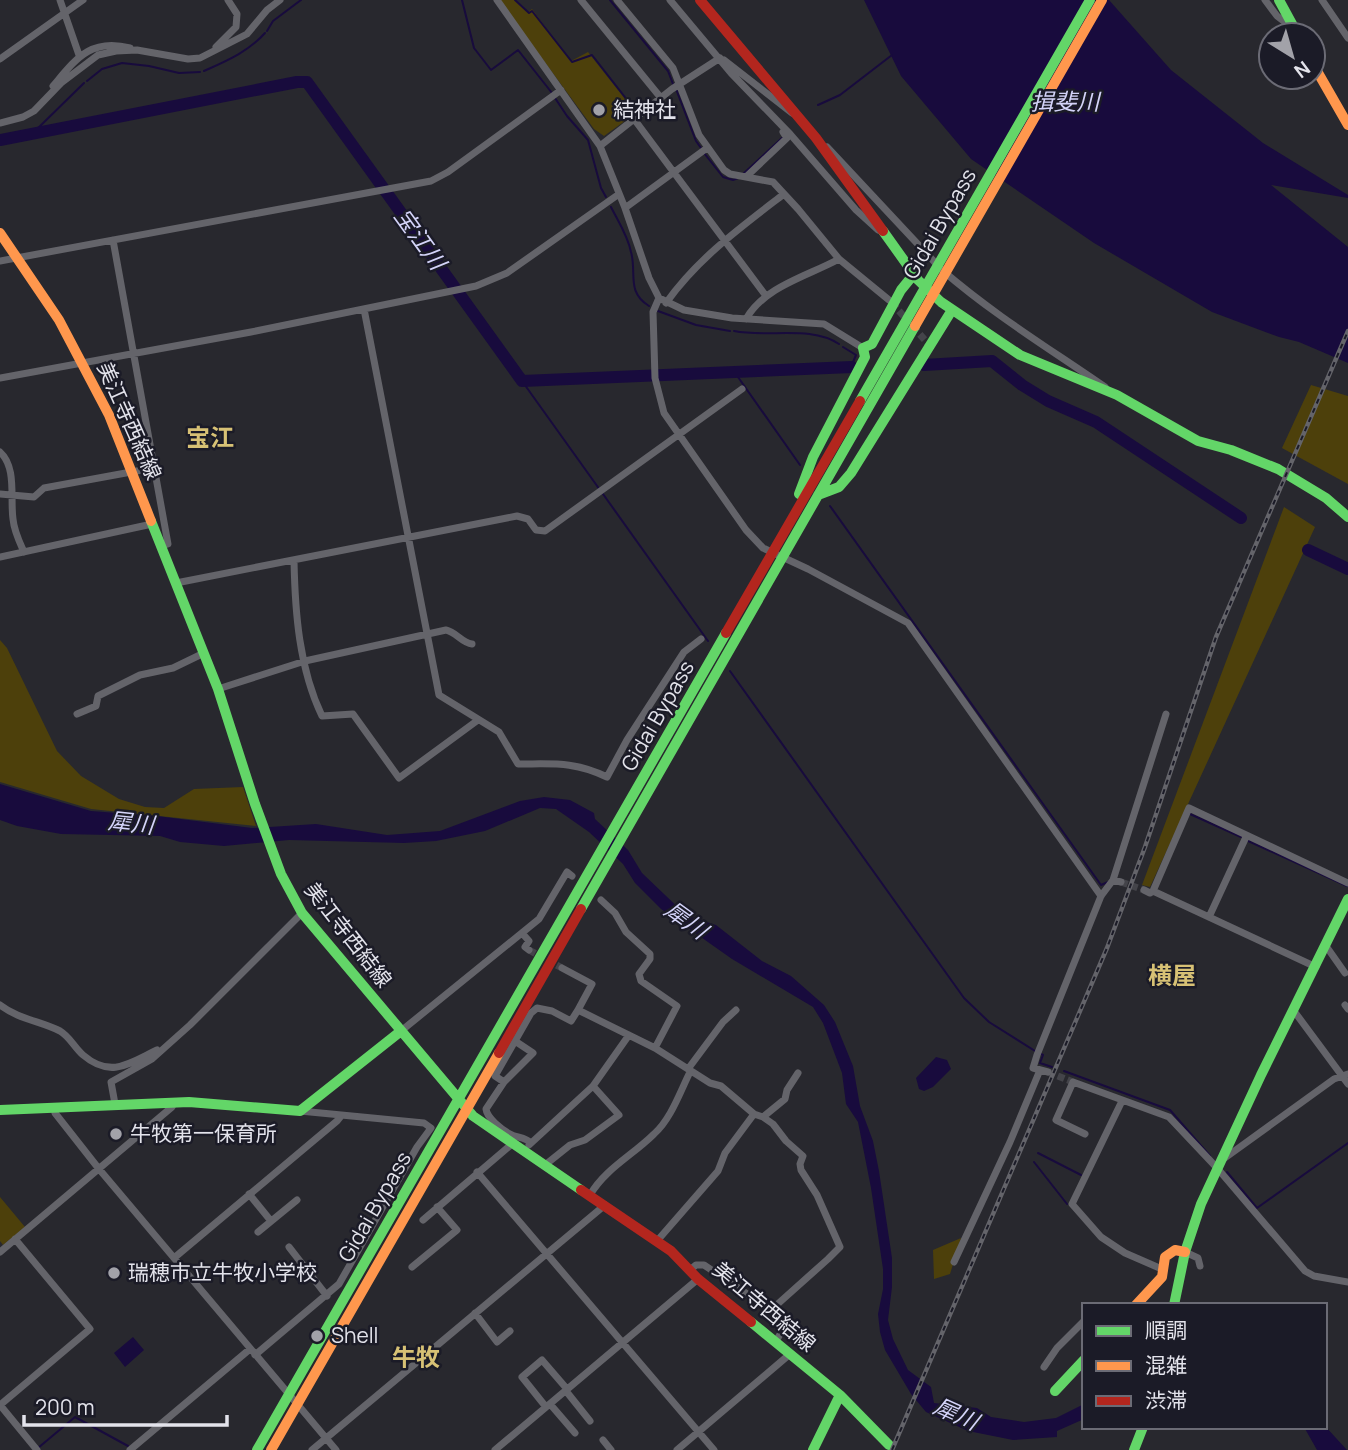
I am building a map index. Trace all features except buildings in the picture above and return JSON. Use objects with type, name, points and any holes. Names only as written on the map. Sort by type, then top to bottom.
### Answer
[{"type":"main road","points":[[701,0],[816,138],[914,274],[952,310],[1020,355],[1117,395],[1198,442],[1231,450],[1278,469],[1326,498],[1348,517]]},
{"type":"main road","name":"Gidai Bypass","points":[[257,1450],[458,1099],[575,907],[778,555],[818,495],[1090,0]]},
{"type":"main road","name":"Gidai Bypass","points":[[778,555],[800,505],[1102,0]]},
{"type":"main road","points":[[1279,0],[1291,21]]},
{"type":"main road","points":[[1327,88],[1348,125]]},
{"type":"main road","name":"美江寺西結線","points":[[0,233],[58,320],[109,415],[218,689],[281,874],[302,913],[473,1116],[512,1144],[527,1147],[545,1165],[657,1241],[698,1279],[840,1395],[889,1445]]},
{"type":"main road","points":[[800,505],[799,494],[813,457],[865,357],[863,348],[872,344],[901,290],[914,274]]},
{"type":"main road","points":[[818,495],[839,487],[851,473],[952,310]]},
{"type":"main road","points":[[1174,1303],[1185,1252],[1201,1204],[1348,899]]},
{"type":"main road","name":"Gidai Bypass","points":[[271,1450],[466,1108],[575,907]]},
{"type":"main road","points":[[0,1110],[174,1103],[300,1111],[401,1031]]},
{"type":"main road","points":[[1138,1303],[1162,1277],[1165,1258],[1175,1251],[1185,1252]]},
{"type":"main road","points":[[1055,1391],[1082,1362]]},
{"type":"main road","points":[[813,1450],[840,1395]]},
{"type":"main road","points":[[1134,1450],[1142,1429]]},
{"type":"street","points":[[60,0],[79,55]]},
{"type":"street","points":[[0,59],[83,0]]},
{"type":"street","points":[[204,57],[235,30],[237,14],[228,0]]},
{"type":"street","points":[[0,122],[23,117],[34,111],[85,51],[105,46],[127,46],[188,59],[204,57],[247,34],[267,10],[280,0]]},
{"type":"street","points":[[497,0],[600,146],[649,278],[663,300],[684,310],[746,319],[824,324],[863,348]]},
{"type":"street","points":[[581,0],[661,98]]},
{"type":"street","points":[[617,0],[673,68],[699,135],[724,170],[730,174],[773,182],[839,259],[889,300]]},
{"type":"street","points":[[670,0],[731,73],[777,120],[856,210],[887,237]]},
{"type":"street","points":[[1265,0],[1283,21]]},
{"type":"street","points":[[1322,0],[1348,38]]},
{"type":"street","points":[[45,98],[98,55],[137,50]]},
{"type":"street","points":[[600,146],[661,98],[720,58]]},
{"type":"street","points":[[720,58],[800,118]]},
{"type":"street","points":[[0,261],[430,181],[448,172],[561,90]]},
{"type":"street","points":[[634,119],[766,296]]},
{"type":"street","points":[[747,176],[788,138],[777,120]]},
{"type":"street","points":[[816,138],[942,270],[963,288],[1014,328],[1117,395]]},
{"type":"street","points":[[625,208],[707,148]]},
{"type":"street","points":[[0,378],[458,291],[507,273],[619,194]]},
{"type":"street","points":[[784,194],[724,239],[653,312],[655,375],[664,413],[759,546],[908,624],[1101,896]]},
{"type":"street","points":[[113,240],[167,544],[161,546]]},
{"type":"street","points":[[746,319],[750,310],[766,296],[839,259]]},
{"type":"street","points":[[364,309],[439,695],[499,732],[518,764],[570,764],[587,767],[607,777],[627,740],[684,652],[701,639]]},
{"type":"street","points":[[176,583],[517,516],[528,519],[536,530],[541,532],[742,389]]},
{"type":"street","points":[[0,452],[6,457],[9,467],[13,520],[24,552]]},
{"type":"street","points":[[0,494],[34,497],[44,488],[153,468]]},
{"type":"street","points":[[0,557],[152,524]]},
{"type":"street","points":[[294,559],[296,620],[322,716],[353,714],[399,778],[478,720]]},
{"type":"street","points":[[218,689],[305,661],[446,630],[472,644]]},
{"type":"street","points":[[77,715],[96,706],[98,696],[141,676],[173,668],[204,653]]},
{"type":"street","points":[[954,1262],[1044,1071],[1033,1068],[1037,1055],[1101,896],[1113,880],[1166,715]]},
{"type":"street","points":[[1316,967],[1148,891],[1189,808],[1348,883]]},
{"type":"street","points":[[1209,917],[1246,837]]},
{"type":"street","points":[[401,1031],[539,919],[567,872],[572,876]]},
{"type":"street","points":[[1113,880],[1122,882]]},
{"type":"street","points":[[601,900],[615,913],[626,932],[650,954],[650,959],[639,974],[641,981],[677,1006],[655,1048]]},
{"type":"street","points":[[115,1104],[111,1083],[152,1059],[190,1025],[302,913]]},
{"type":"street","points":[[522,933],[529,941],[526,947],[529,950]]},
{"type":"street","points":[[1326,946],[1345,974]]},
{"type":"street","points":[[504,1082],[495,1076],[531,1013],[537,1007],[571,1021],[592,984],[562,968]]},
{"type":"street","points":[[0,1005],[20,1017],[63,1033],[83,1055],[102,1065],[118,1068],[128,1066],[161,1049]]},
{"type":"street","points":[[578,1010],[655,1048],[689,1071],[721,1086],[754,1114],[764,1116],[803,1156],[801,1170],[817,1195],[840,1247],[771,1310]]},
{"type":"street","points":[[590,1195],[594,1187],[620,1162],[656,1133],[674,1104],[689,1071],[723,1022],[736,1010]]},
{"type":"street","points":[[1294,1011],[1347,1079]]},
{"type":"street","points":[[527,1147],[593,1086],[629,1035]]},
{"type":"street","points":[[515,1041],[533,1053],[504,1082],[490,1101],[486,1114],[510,1135],[528,1139],[527,1147]]},
{"type":"street","points":[[764,1116],[785,1099],[787,1090],[798,1073]]},
{"type":"street","points":[[1220,1165],[1334,1079],[1347,1079]]},
{"type":"street","points":[[1085,1134],[1056,1120],[1073,1082],[1169,1117],[1220,1165],[1305,1271],[1314,1276],[1348,1282]]},
{"type":"street","points":[[545,1165],[570,1144],[585,1140],[619,1115],[593,1086]]},
{"type":"street","points":[[1122,1101],[1072,1204],[1101,1237],[1125,1253],[1164,1270]]},
{"type":"street","points":[[0,1252],[173,1107],[174,1103]]},
{"type":"street","points":[[54,1108],[55,1113],[99,1169],[336,1450]]},
{"type":"street","points":[[132,1448],[339,1284],[417,1147],[431,1129],[424,1123],[300,1111]]},
{"type":"street","points":[[657,1241],[718,1171],[725,1153],[754,1114]]},
{"type":"street","points":[[174,1258],[341,1116]]},
{"type":"street","points":[[423,1220],[512,1144]]},
{"type":"street","points":[[477,1172],[714,1450]]},
{"type":"street","points":[[249,1194],[271,1222]]},
{"type":"street","points":[[258,1232],[297,1200]]},
{"type":"street","points":[[312,1450],[605,1205]]},
{"type":"street","points":[[412,1267],[457,1230],[437,1207]]},
{"type":"street","points":[[15,1239],[90,1329],[0,1405],[37,1450]]},
{"type":"street","points":[[291,1248],[327,1296]]},
{"type":"street","points":[[1185,1252],[1198,1258],[1200,1266]]},
{"type":"street","points":[[690,1270],[696,1265],[704,1265],[780,1317],[782,1331],[775,1341]]},
{"type":"street","points":[[495,1450],[698,1279]]},
{"type":"street","points":[[475,1313],[497,1342],[510,1331]]},
{"type":"street","points":[[1044,1367],[1082,1323]]},
{"type":"street","points":[[677,1450],[790,1354]]},
{"type":"street","points":[[575,1433],[522,1377],[542,1360],[590,1421]]},
{"type":"street","points":[[603,1440],[611,1450]]},
{"type":"shaded area","points":[[499,0],[516,0],[528,12],[532,9],[571,61],[588,52],[636,113],[604,136],[594,129]]},
{"type":"shaded area","points":[[1311,385],[1348,396],[1348,484],[1282,448]]},
{"type":"shaded area","points":[[1284,507],[1315,527],[1150,887],[1142,885]]},
{"type":"shaded area","points":[[0,640],[7,648],[57,751],[81,776],[119,799],[145,807],[164,808],[194,789],[243,787],[256,826],[91,809],[0,782]]},
{"type":"shaded area","points":[[0,1197],[25,1227],[3,1245],[0,1241]]},
{"type":"shaded area","points":[[961,1238],[950,1274],[934,1279],[933,1250]]},
{"type":"water","name":"揖斐川","points":[[864,0],[1109,0],[1171,70],[1263,143],[1348,195],[1348,198],[1271,185],[1348,247],[1348,363],[1299,342],[1212,312],[1094,243],[971,159],[901,76]]},
{"type":"water","name":"犀川","points":[[0,784],[91,811],[252,828],[316,824],[387,835],[440,831],[520,801],[544,797],[570,800],[594,813],[595,819],[628,850],[642,873],[686,915],[716,925],[762,961],[791,976],[824,1005],[835,1022],[853,1066],[860,1106],[873,1141],[879,1171],[892,1258],[888,1320],[893,1339],[908,1370],[931,1387],[934,1403],[977,1408],[991,1417],[1024,1422],[1056,1418],[1082,1405],[1082,1420],[1057,1431],[1057,1437],[1013,1440],[968,1431],[926,1412],[911,1394],[885,1350],[880,1332],[878,1314],[883,1289],[883,1269],[871,1188],[858,1122],[846,1104],[842,1073],[823,1023],[813,1007],[732,959],[661,909],[635,883],[623,864],[589,832],[556,809],[540,808],[485,831],[436,841],[404,843],[289,840],[224,846],[180,842],[160,836],[61,834],[0,820]]},
{"type":"water","points":[[936,1057],[947,1060],[951,1069],[933,1087],[924,1091],[919,1089],[916,1078]]},
{"type":"water","points":[[133,1337],[144,1350],[125,1367],[114,1353]]},
{"type":"water","points":[[1327,1428],[1347,1450],[1317,1450],[1305,1429]]},
{"type":"waterway","points":[[267,31],[273,21],[301,0]]},
{"type":"waterway","points":[[462,0],[474,48],[491,70],[518,50],[552,93]]},
{"type":"waterway","points":[[515,0],[529,13],[532,11],[572,62],[592,55],[635,110]]},
{"type":"waterway","points":[[610,0],[668,71],[673,84]]},
{"type":"waterway","points":[[204,71],[244,51],[265,33]]},
{"type":"waterway","points":[[818,105],[840,95],[892,55]]},
{"type":"waterway","points":[[87,81],[102,69],[122,63],[179,73],[200,72]]},
{"type":"waterway","name":"宝江川","points":[[0,140],[307,82],[522,381],[852,367]]},
{"type":"waterway","points":[[33,133],[84,83]]},
{"type":"waterway","points":[[676,89],[701,148]]},
{"type":"waterway","points":[[555,98],[588,140],[606,197]]},
{"type":"waterway","points":[[743,174],[782,138]]},
{"type":"waterway","points":[[704,153],[723,177],[733,180],[738,178]]},
{"type":"waterway","points":[[611,207],[630,246],[637,295],[649,306]]},
{"type":"waterway","points":[[658,311],[696,325],[730,331]]},
{"type":"waterway","points":[[734,331],[802,333],[828,338],[839,344]]},
{"type":"waterway","points":[[843,347],[856,355],[851,367]]},
{"type":"waterway","points":[[924,365],[992,361],[1022,385],[1048,401],[1096,422],[1241,518]]},
{"type":"waterway","points":[[737,372],[800,465]]},
{"type":"waterway","points":[[522,381],[600,490]]},
{"type":"waterway","points":[[603,494],[708,641]]},
{"type":"waterway","points":[[830,506],[1101,885],[1108,882]]},
{"type":"waterway","points":[[1308,550],[1348,569]]},
{"type":"waterway","points":[[730,671],[964,998],[989,1022],[1035,1051]]},
{"type":"waterway","points":[[1190,814],[1241,837]]},
{"type":"waterway","points":[[1246,840],[1347,886]]},
{"type":"waterway","points":[[1041,1054],[1040,1063],[1052,1067]]},
{"type":"waterway","points":[[1064,1071],[1170,1110],[1210,1156]]},
{"type":"waterway","points":[[1227,1172],[1257,1208],[1348,1143]]},
{"type":"waterway","points":[[1038,1153],[1081,1175]]},
{"type":"waterway","points":[[1034,1162],[1067,1204]]},
{"type":"waterway","points":[[38,1448],[75,1417],[128,1446]]},
{"type":"tunnel","points":[[892,303],[931,347]]},
{"type":"tunnel","points":[[1121,882],[1144,890]]},
{"type":"tunnel","points":[[529,950],[562,968]]},
{"type":"tunnel","points":[[1048,1072],[1073,1082]]},
{"type":"railway","points":[[892,1450],[1107,948],[1145,847],[1216,637],[1348,331]]},
{"type":"traffic: fast","points":[[860,401],[1090,0]]},
{"type":"traffic: fast","points":[[1279,0],[1290,21]]},
{"type":"traffic: fast","points":[[883,231],[918,280],[941,302],[1020,355],[1117,395],[1198,441],[1231,450],[1278,469],[1326,498],[1348,517]]},
{"type":"traffic: fast","points":[[799,494],[813,457],[865,357],[863,348],[872,344],[901,290],[914,274]]},
{"type":"traffic: fast","points":[[818,495],[839,487],[851,473],[952,310]]},
{"type":"traffic: fast","points":[[581,909],[915,326]]},
{"type":"traffic: fast","points":[[151,521],[218,689],[281,874],[302,913],[473,1116],[581,1190]]},
{"type":"traffic: fast","points":[[257,1450],[726,633]]},
{"type":"traffic: fast","points":[[1174,1303],[1185,1252],[1201,1204],[1348,899]]},
{"type":"traffic: fast","points":[[0,1110],[189,1102],[300,1111],[401,1031]]},
{"type":"traffic: fast","points":[[751,1322],[840,1395],[889,1445]]},
{"type":"traffic: fast","points":[[1055,1391],[1082,1362]]},
{"type":"traffic: fast","points":[[813,1450],[840,1395]]},
{"type":"traffic: fast","points":[[1134,1450],[1142,1429]]},
{"type":"traffic: slow","points":[[915,326],[1102,0]]},
{"type":"traffic: slow","points":[[1327,88],[1348,125]]},
{"type":"traffic: slow","points":[[0,233],[59,320],[109,415],[151,521]]},
{"type":"traffic: slow","points":[[271,1450],[499,1053]]},
{"type":"traffic: slow","points":[[1138,1303],[1162,1277],[1165,1257],[1175,1250],[1185,1252]]},
{"type":"traffic: jam","points":[[700,0],[816,138],[883,231]]},
{"type":"traffic: jam","points":[[726,633],[860,401]]},
{"type":"traffic: jam","points":[[499,1053],[581,909]]},
{"type":"traffic: jam","points":[[581,1190],[671,1251],[698,1279],[751,1322]]},
{"type":"place","name":"結神社","points":[[599,110]]},
{"type":"place","name":"牛牧第一保育所","points":[[116,1134]]},
{"type":"place","name":"瑞穂市立牛牧小学校","points":[[114,1273]]},
{"type":"place","name":"Shell","points":[[317,1336]]},
{"type":"district","name":"宝江","points":[[210,438]]},
{"type":"district","name":"横屋","points":[[1172,976]]},
{"type":"district","name":"牛牧","points":[[416,1358]]}]
